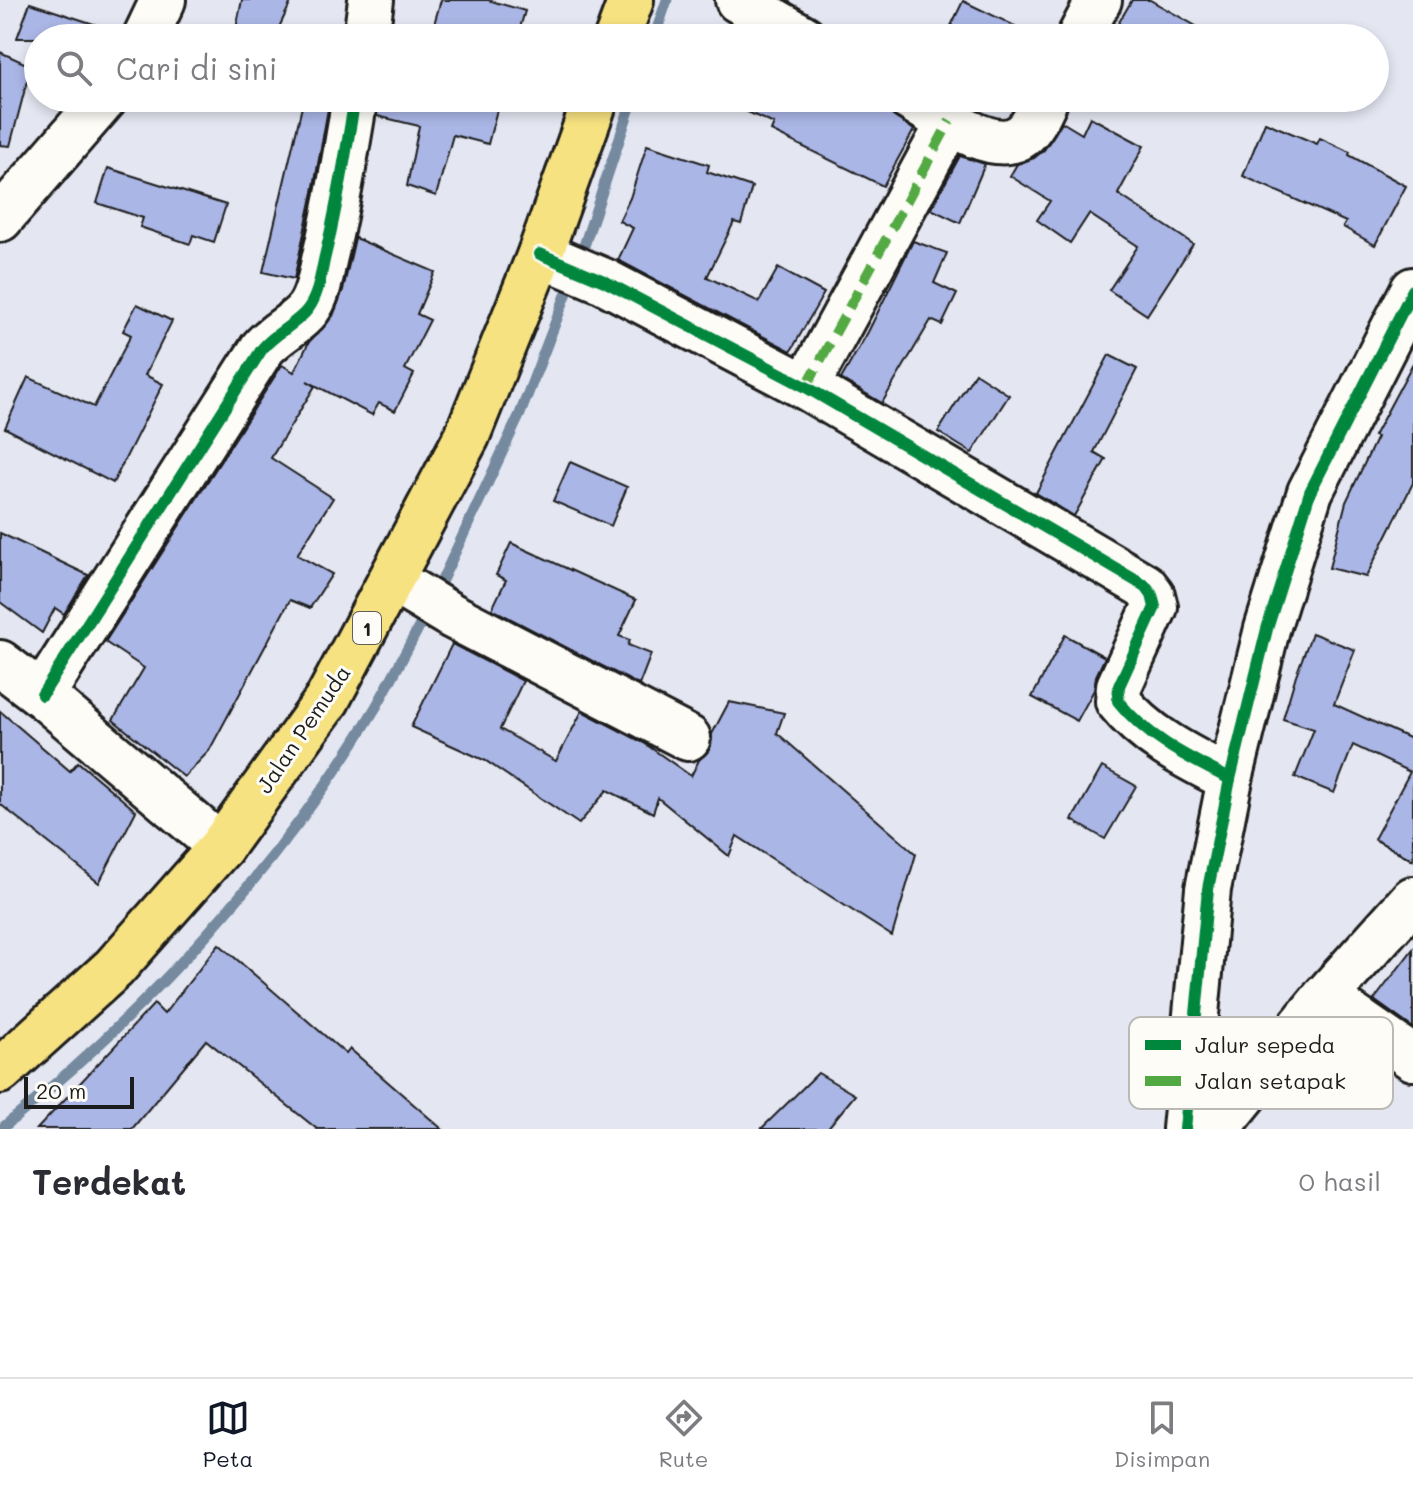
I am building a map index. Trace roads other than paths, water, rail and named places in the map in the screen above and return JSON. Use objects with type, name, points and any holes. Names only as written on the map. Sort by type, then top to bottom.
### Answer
[{"type":"highway","points":[[622,24],[631,0]]},
{"type":"highway","name":"Jalan Pemuda","points":[[0,1071],[114,968],[221,847],[327,700],[400,585],[552,258],[592,112]]},
{"type":"street","points":[[152,24],[163,0]]},
{"type":"street","points":[[368,24],[371,0]]},
{"type":"street","points":[[738,0],[780,24]]},
{"type":"street","points":[[1086,24],[1099,0]]},
{"type":"street","points":[[0,219],[93,112]]},
{"type":"street","points":[[42,695],[262,349],[273,335],[309,308],[317,290],[331,230],[352,112]]},
{"type":"street","points":[[934,112],[979,138],[1008,141],[1021,136],[1038,112]]},
{"type":"street","points":[[806,387],[950,121]]},
{"type":"street","points":[[552,258],[604,281],[806,387],[1145,586],[1152,595],[1155,607],[1119,686],[1118,701],[1153,736],[1182,755],[1230,779]]},
{"type":"street","points":[[1196,1017],[1208,889],[1230,779],[1267,629],[1310,492],[1413,290]]},
{"type":"street","points":[[400,585],[452,616],[688,738]]},
{"type":"street","points":[[0,663],[221,847]]},
{"type":"street","points":[[1309,1017],[1413,899]]},
{"type":"street","points":[[1325,997],[1354,1017]]},
{"type":"street","points":[[1393,1044],[1413,1058]]},
{"type":"street","points":[[1185,1129],[1187,1109]]},
{"type":"street","points":[[1217,1129],[1233,1109]]},
{"type":"waterway","points":[[659,24],[667,0]]},
{"type":"waterway","points":[[579,261],[628,112]]},
{"type":"waterway","points":[[435,595],[520,414],[573,277]]},
{"type":"waterway","points":[[1,1129],[54,1085],[158,987],[254,879],[339,765],[376,707],[428,610]]}]
